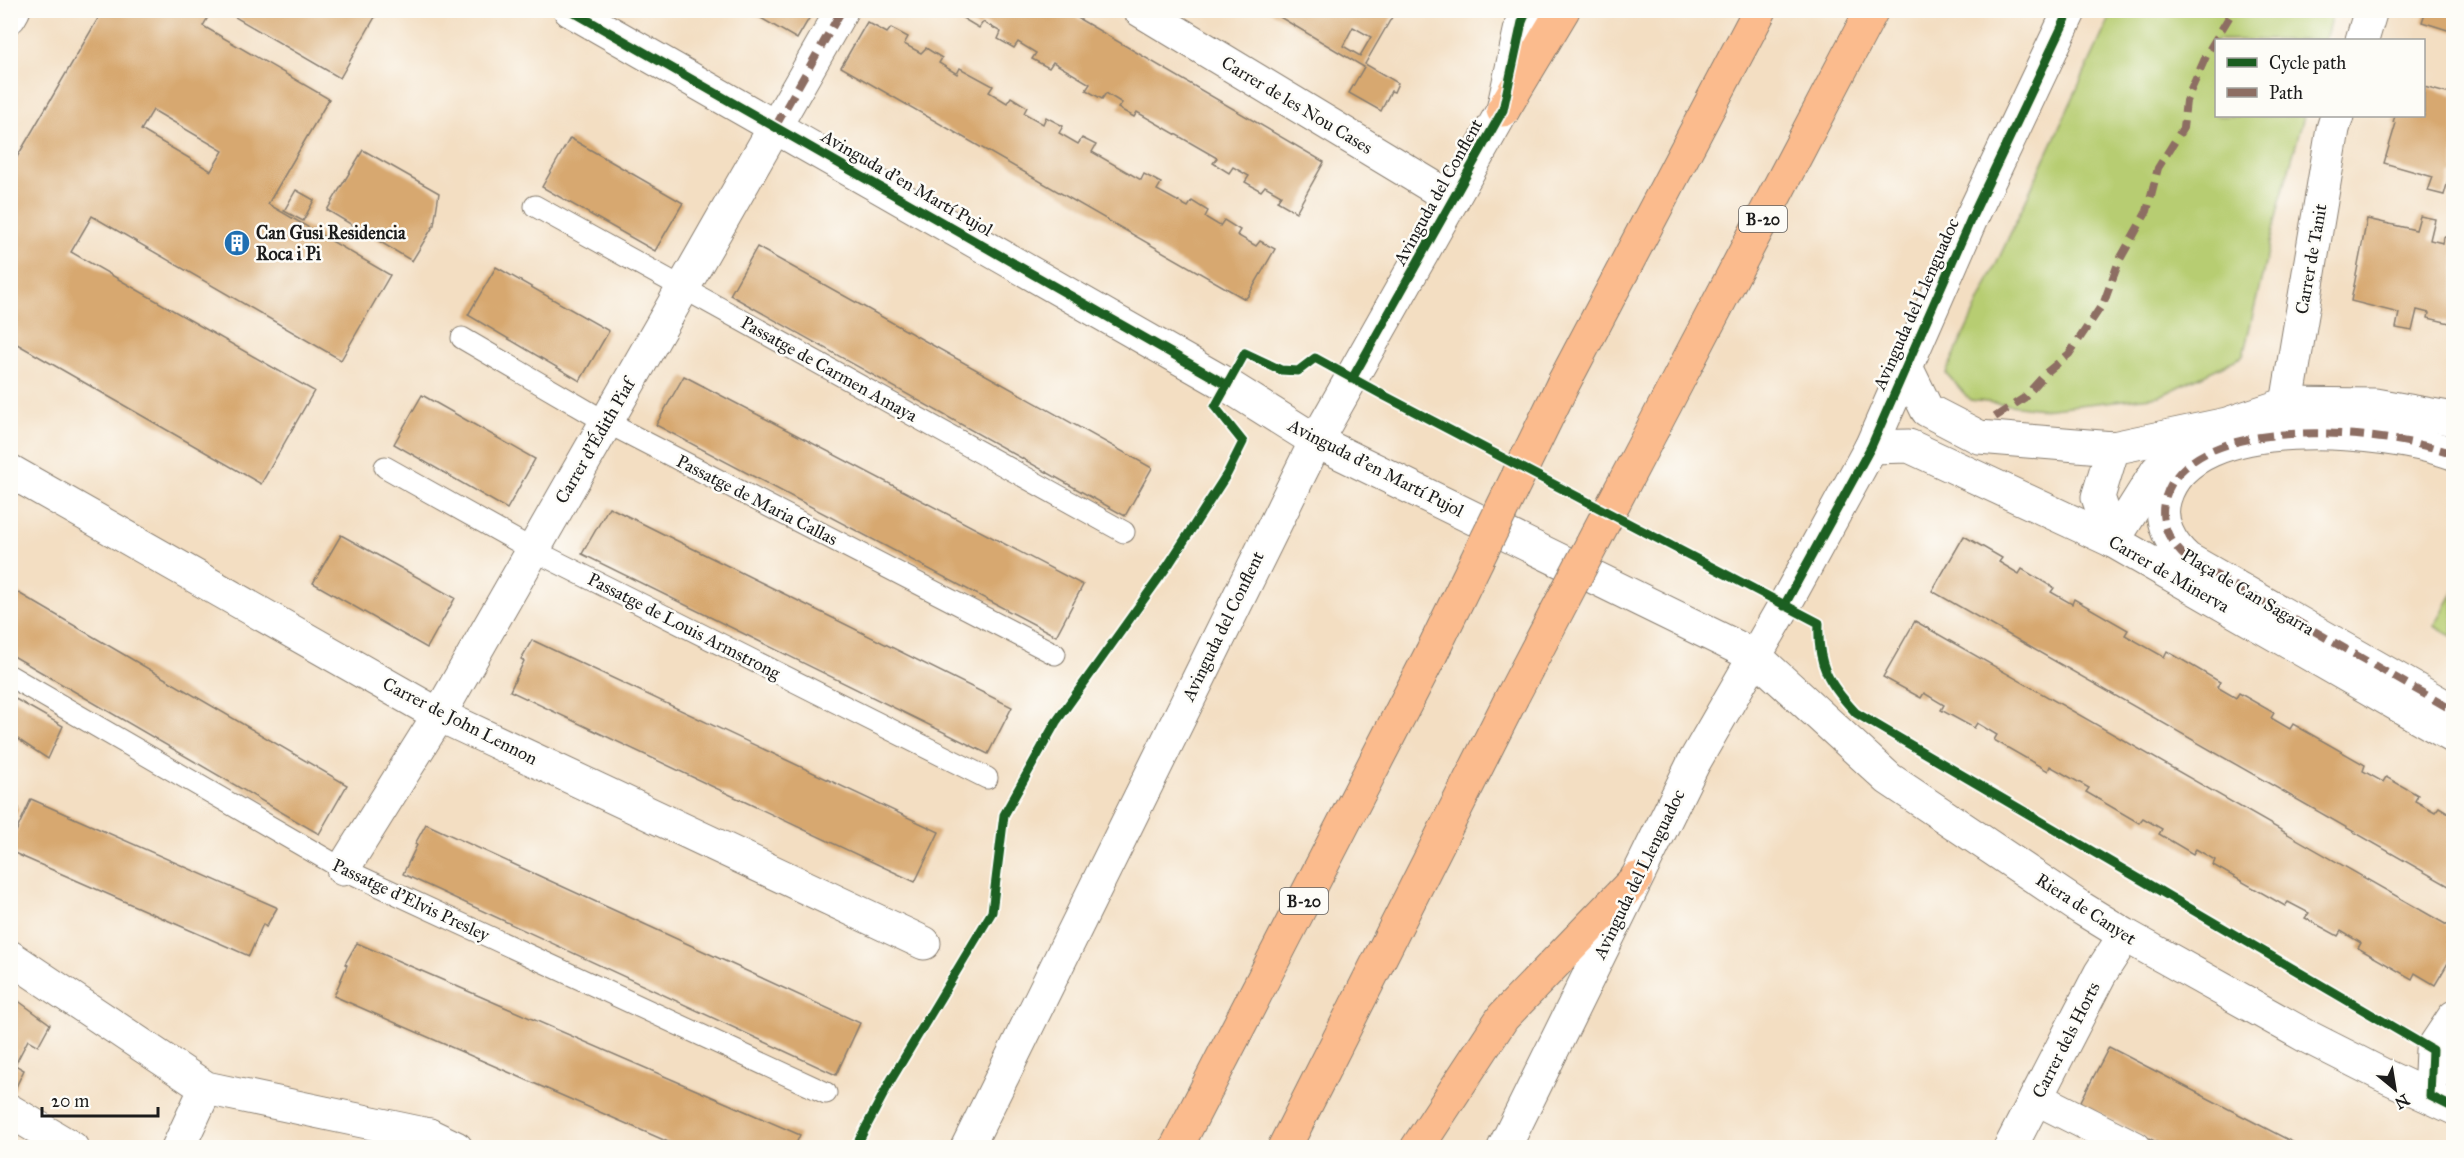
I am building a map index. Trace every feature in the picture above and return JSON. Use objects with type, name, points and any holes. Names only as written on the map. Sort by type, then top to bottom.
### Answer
[{"type":"highway","points":[[1503,110],[1563,10]]},
{"type":"highway","name":"B-20","points":[[1176,1148],[1431,654],[1563,384],[1760,10]]},
{"type":"highway","name":"B-20","points":[[1284,1148],[1510,699],[1872,10]]},
{"type":"highway","points":[[1417,1148],[1503,1017],[1636,879]]},
{"type":"street","points":[[10,17],[14,10]]},
{"type":"street","name":"Avinguda d'en Martí Pujol","points":[[570,10],[1227,385],[1316,441],[1755,656]]},
{"type":"street","name":"Carrer d'Édith Piaf","points":[[343,869],[439,715],[842,10]]},
{"type":"street","name":"Carrer de les Nou Cases","points":[[1140,10],[1453,200]]},
{"type":"street","name":"Avinguda del Conflent","points":[[966,1148],[1316,441],[1503,110],[1522,22],[1527,10]]},
{"type":"street","name":"Avinguda del Llenguadoc","points":[[1504,1148],[1693,764],[1871,447],[1978,205],[2070,10]]},
{"type":"street","points":[[2362,39],[2371,10]]},
{"type":"street","name":"Carrer de Tanit","points":[[2287,404],[2337,117]]},
{"type":"street","points":[[1906,367],[1927,410],[1979,437],[2113,448],[2227,424],[2287,404],[2375,405],[2454,419]]},
{"type":"street","points":[[2113,541],[2157,471],[2181,452],[2227,424]]},
{"type":"street","name":"Plaça de Can Sagarra","points":[[2454,454],[2393,440],[2360,436],[2308,432],[2279,433],[2248,439],[2200,456],[2183,468],[2170,485],[2164,501],[2164,518],[2168,533],[2176,549],[2188,559],[2454,711]]},
{"type":"street","name":"Carrer de Minerva","points":[[1871,447],[1909,446],[2113,541],[2454,737]]},
{"type":"street","points":[[2113,448],[2098,497],[2113,541]]},
{"type":"street","name":"Carrer de John Lennon","points":[[10,471],[439,715],[924,943]]},
{"type":"street","name":"Riera de Canyet","points":[[1755,656],[1889,779],[2125,935],[2306,1036],[2383,1076],[2442,1102]]},
{"type":"street","name":"Carrer dels Horts","points":[[2010,1148],[2100,974],[2125,935]]},
{"type":"street","points":[[10,957],[206,1088],[442,1141]]},
{"type":"street","points":[[2383,1076],[2432,1050],[2454,1017]]},
{"type":"street","points":[[2432,1050],[2442,1102]]},
{"type":"street","points":[[178,1148],[206,1088]]},
{"type":"street","points":[[2036,1098],[2135,1148]]},
{"type":"street","points":[[10,1111],[72,1148]]},
{"type":"street","points":[[388,1148],[442,1141]]},
{"type":"lane","name":"Passatge de Carmen Amaya","points":[[535,206],[1124,532]]},
{"type":"lane","name":"Passatge de Maria Callas","points":[[462,338],[606,422],[1055,654]]},
{"type":"lane","name":"Passatge de Louis Armstrong","points":[[385,467],[534,550],[987,778]]},
{"type":"lane","name":"Passatge d'Elvis Presley","points":[[10,676],[343,869],[826,1093]]},
{"type":"green space","points":[[2113,11],[2333,11],[2325,39],[2215,39],[2215,117],[2304,117],[2280,201],[2243,356],[2160,396],[2042,409],[1970,400],[1946,373]]},
{"type":"green space","points":[[2453,593],[2453,637],[2434,626]]},
{"type":"building","name":"Can Gusi Residencia Roca i Pi","points":[[103,10],[212,10],[203,26],[329,99],[268,204],[390,275],[341,360],[92,216],[71,252],[314,391],[261,484],[10,340],[10,169]],"holes":[[[153,110],[223,151],[211,171],[141,130]]]},
{"type":"building","points":[[223,10],[379,10],[340,78]]},
{"type":"building","points":[[747,10],[814,10],[797,39]]},
{"type":"building","points":[[949,10],[1064,10],[1324,162],[1296,212],[1277,201],[1281,195],[1265,186],[1261,191],[1245,182],[1249,176],[1233,167],[1229,173],[1213,163],[1217,158],[1137,112],[1134,117],[1118,108],[1122,103],[1106,93],[1102,99],[1086,90],[1090,84],[1053,62],[1049,68],[1032,59],[1036,53],[1018,42],[1014,48],[998,39],[1001,32],[983,22],[979,28]]},
{"type":"building","points":[[1268,10],[1396,10],[1365,64],[1398,83],[1394,92],[1391,91],[1381,111],[1349,93],[1364,67]],"holes":[[[1353,27],[1371,37],[1360,56],[1343,46]]]},
{"type":"building","points":[[2426,10],[2454,10],[2454,32],[2422,22]]},
{"type":"building","points":[[867,22],[887,33],[891,28],[908,37],[904,44],[921,53],[926,48],[942,58],[939,63],[957,74],[960,68],[993,86],[989,92],[1007,103],[1011,97],[1027,107],[1024,113],[1043,124],[1046,117],[1063,126],[1059,133],[1078,144],[1082,138],[1096,145],[1092,152],[1141,180],[1144,174],[1161,183],[1157,190],[1188,207],[1192,201],[1208,211],[1205,217],[1220,226],[1224,220],[1240,230],[1237,235],[1256,246],[1260,241],[1275,249],[1248,296],[1245,299],[841,67]]},
{"type":"building","points":[[2425,87],[2454,95],[2454,175],[2450,174],[2444,195],[2428,191],[2433,177],[2384,163],[2396,123],[2393,122],[2395,117],[2425,117]]},
{"type":"building","points":[[570,138],[683,203],[655,251],[542,187]]},
{"type":"building","points":[[363,150],[439,193],[434,225],[412,261],[327,210]]},
{"type":"building","points":[[296,190],[314,200],[303,221],[284,211]]},
{"type":"building","points":[[2420,216],[2435,219],[2430,240],[2443,243],[2444,237],[2454,239],[2454,324],[2428,318],[2429,313],[2417,310],[2412,331],[2396,328],[2399,313],[2351,301],[2367,219],[2416,230]]},
{"type":"building","points":[[757,247],[1152,468],[1125,516],[730,295]]},
{"type":"building","points":[[496,267],[609,331],[580,381],[468,315]]},
{"type":"building","points":[[684,376],[1083,585],[1056,636],[656,425]]},
{"type":"building","points":[[422,395],[535,459],[507,509],[394,444]]},
{"type":"building","points":[[609,507],[1012,707],[988,754],[582,554]]},
{"type":"building","points":[[341,535],[455,598],[427,648],[313,583]]},
{"type":"building","points":[[1964,536],[2002,558],[1999,562],[2019,574],[2022,569],[2054,588],[2051,592],[2072,604],[2074,599],[2128,630],[2125,635],[2164,657],[2167,651],[2220,682],[2217,687],[2236,698],[2239,693],[2274,713],[2271,718],[2290,729],[2293,724],[2365,765],[2363,771],[2383,782],[2386,777],[2418,795],[2415,801],[2435,812],[2439,807],[2454,816],[2454,889],[1932,591]]},
{"type":"building","points":[[10,588],[347,785],[319,834],[10,654]]},
{"type":"building","points":[[1915,621],[2454,929],[2454,953],[2435,985],[2415,973],[2412,979],[2358,948],[2361,943],[2341,931],[2338,936],[2305,918],[2309,913],[2288,902],[2285,906],[2213,865],[2215,860],[2196,849],[2193,854],[2159,834],[2162,829],[2143,818],[2139,823],[2086,792],[2089,788],[2050,766],[2048,771],[1994,740],[1997,735],[1977,723],[1974,728],[1941,710],[1944,705],[1924,693],[1921,698],[1883,677]]},
{"type":"building","points":[[532,640],[939,832],[915,882],[510,691],[524,661],[521,659]]},
{"type":"building","points":[[12,697],[63,726],[48,759],[10,734]]},
{"type":"building","points":[[31,799],[277,908],[266,927],[263,924],[249,956],[23,857],[10,851],[10,845]]},
{"type":"building","points":[[10,804],[19,808],[10,828]]},
{"type":"building","points":[[426,824],[860,1023],[836,1075],[403,874]]},
{"type":"building","points":[[357,943],[800,1135],[794,1148],[682,1148],[334,996],[347,965],[345,964]]},
{"type":"building","points":[[17,1000],[50,1024],[38,1046],[28,1040],[15,1065],[24,1070],[14,1091],[10,1089],[10,1003],[14,1004]]},
{"type":"building","points":[[2109,1047],[2304,1148],[2168,1148],[2080,1103]]},
{"type":"marked path","points":[[10,17],[14,10]]},
{"type":"marked path","points":[[775,127],[842,10]]},
{"type":"marked path","points":[[2216,39],[2235,10]]},
{"type":"marked path","points":[[1995,417],[2024,398],[2047,372],[2069,354],[2104,302],[2119,261],[2147,211],[2158,168],[2183,128],[2186,101],[2215,40]]},
{"type":"marked path","points":[[2454,454],[2423,445],[2384,438],[2340,434],[2294,434],[2250,439],[2211,451],[2182,470],[2165,499],[2163,508],[2167,532],[2176,547],[2188,559],[2454,711]]},
{"type":"cycle path","points":[[570,10],[1227,385]]},
{"type":"cycle path","points":[[1352,379],[1503,110],[1522,22],[1527,10]]},
{"type":"cycle path","points":[[1784,606],[1871,447],[1970,221],[2070,10]]},
{"type":"cycle path","points":[[855,1148],[891,1080],[992,912],[1004,815],[1056,722],[1169,564],[1227,474],[1243,442],[1215,407],[1245,353],[1281,370],[1298,371],[1315,358],[1819,623],[1820,651],[1826,672],[1838,692],[1856,713],[2432,1050],[2430,1096],[2454,1108]]},
{"type":"place","name":"Can Gusi Residencia Roca i Pi","points":[[237,243]]}]
